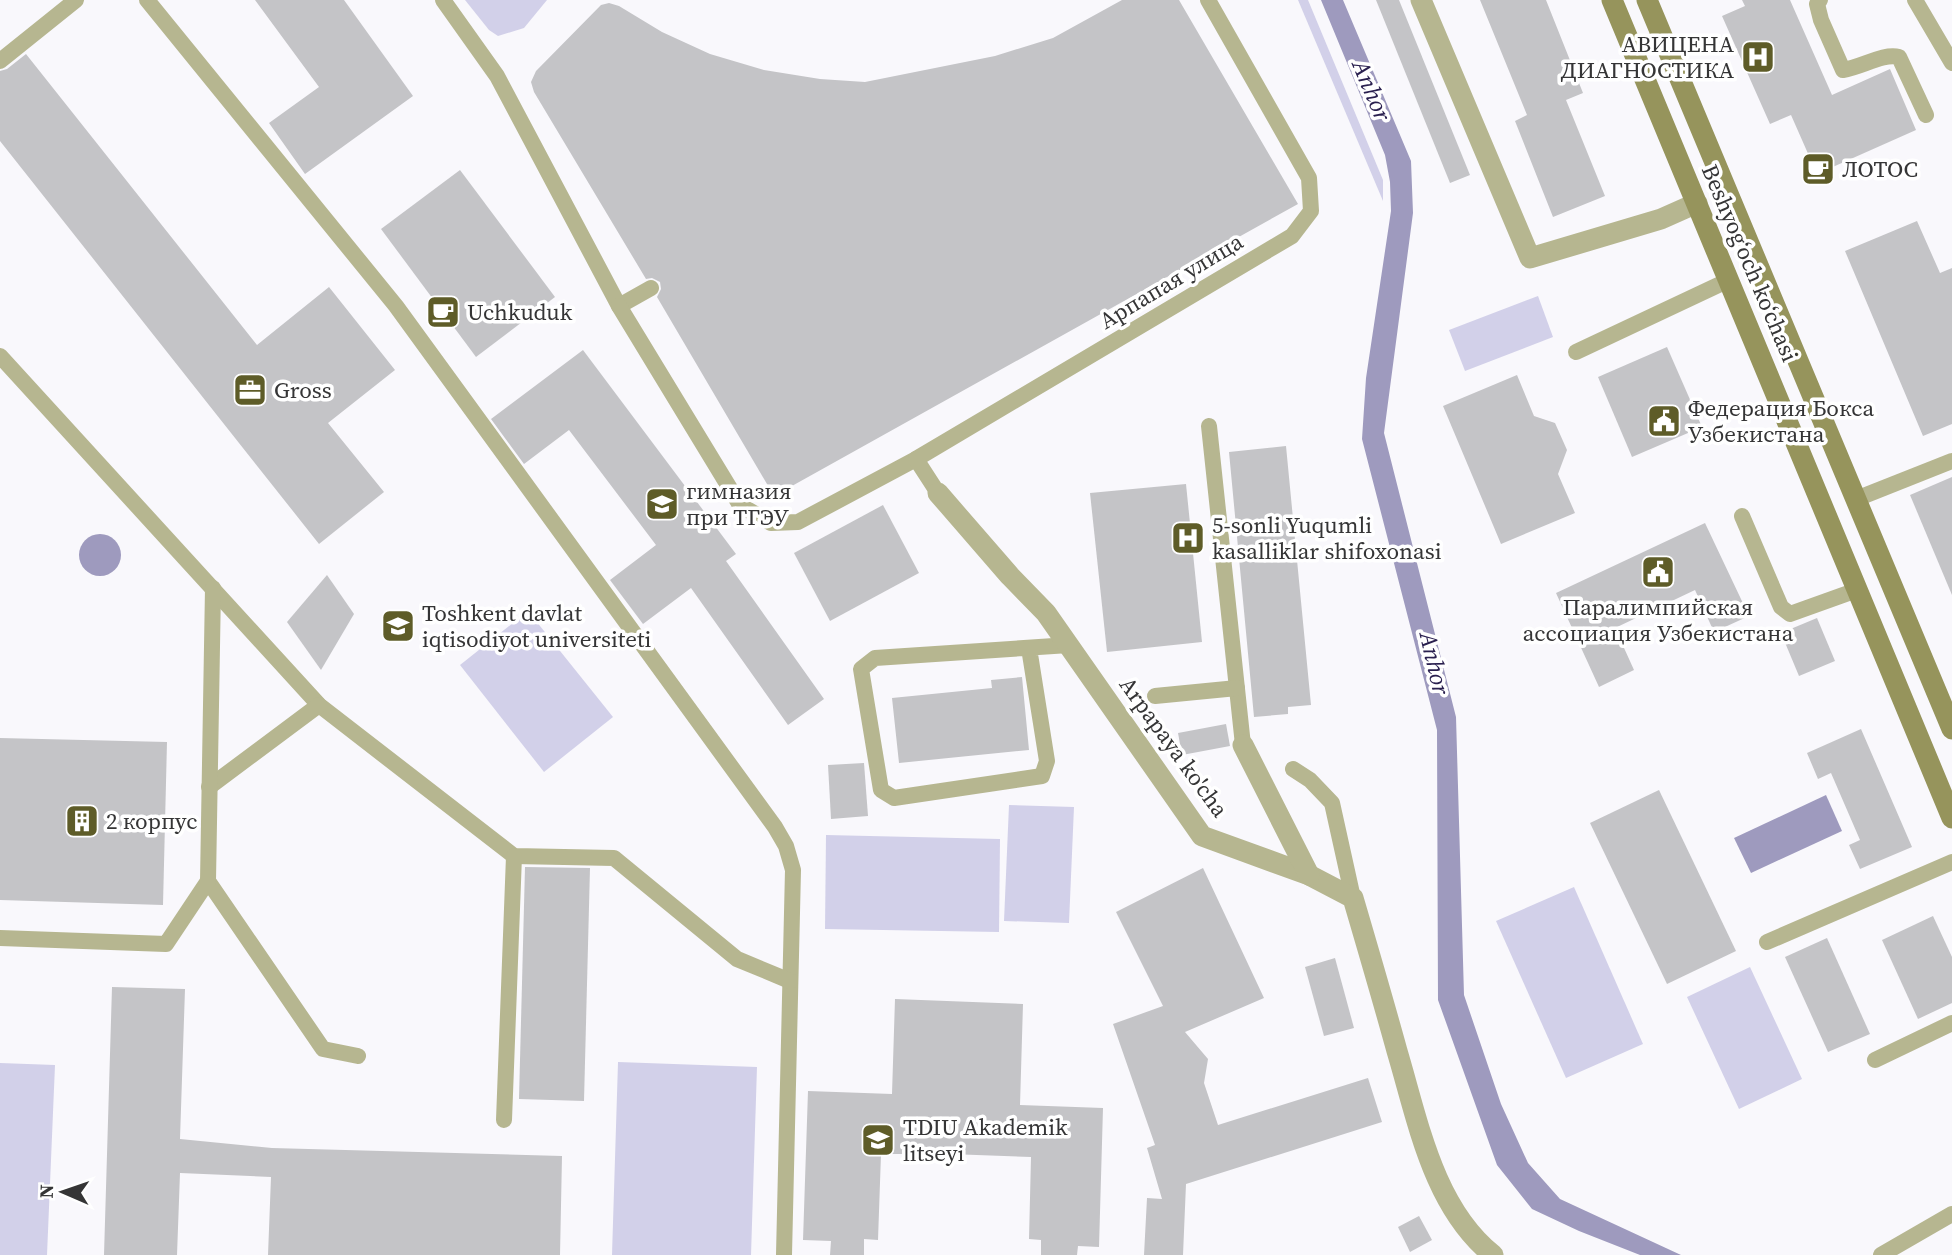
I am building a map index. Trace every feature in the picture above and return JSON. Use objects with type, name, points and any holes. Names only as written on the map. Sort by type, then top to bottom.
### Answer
[{"type":"main road","name":"Beshyogʻoch koʻchasi","points":[[1612,0],[1952,818]]},
{"type":"main road","name":"Beshyogʻoch koʻchasi","points":[[1647,0],[1952,729]]},
{"type":"street","points":[[1421,0],[1530,258],[1661,219],[1697,203]]},
{"type":"street","name":"Arpapaya ko'cha","points":[[938,493],[1046,613],[1202,836],[1309,875],[1353,898]]},
{"type":"street","points":[[1243,745],[1309,875]]},
{"type":"street","points":[[1353,898],[1424,1142],[1454,1210],[1473,1237],[1493,1255]]},
{"type":"lane","points":[[0,61],[75,0]]},
{"type":"lane","points":[[148,0],[396,306],[775,827],[786,846],[793,870],[784,1255]]},
{"type":"lane","name":"Арпапая улица","points":[[443,0],[497,76],[619,306],[740,505],[771,523],[798,523],[916,459],[1292,236],[1311,211],[1309,178],[1208,0]]},
{"type":"lane","points":[[1820,0],[1817,4],[1821,20],[1843,70],[1860,67],[1889,55],[1899,57],[1926,115]]},
{"type":"lane","points":[[1915,0],[1952,63]]},
{"type":"lane","points":[[1576,352],[1729,281]]},
{"type":"lane","points":[[619,306],[651,288]]},
{"type":"lane","points":[[0,356],[319,705],[514,856],[614,858],[737,959],[790,981]]},
{"type":"lane","points":[[1209,426],[1243,745]]},
{"type":"lane","points":[[916,459],[938,493]]},
{"type":"lane","points":[[1856,499],[1952,461]]},
{"type":"lane","points":[[1742,516],[1781,607],[1790,614],[1857,590]]},
{"type":"lane","points":[[0,938],[166,944],[208,881],[214,588]]},
{"type":"lane","points":[[1029,648],[1047,761],[1042,776],[894,798],[881,790],[860,669],[875,658],[1069,645]]},
{"type":"lane","points":[[1155,696],[1237,688]]},
{"type":"lane","points":[[209,787],[319,705]]},
{"type":"lane","points":[[1293,769],[1310,780],[1332,803],[1353,898]]},
{"type":"lane","points":[[504,1120],[514,856]]},
{"type":"lane","points":[[1767,942],[1850,904],[1952,863]]},
{"type":"lane","points":[[208,881],[323,1049],[358,1056]]},
{"type":"lane","points":[[1875,1060],[1952,1023]]},
{"type":"lane","points":[[1881,1255],[1952,1214]]},
{"type":"shaded area","points":[[465,0],[547,0],[524,28],[498,36],[489,30]]},
{"type":"shaded area","points":[[1298,0],[1308,0],[1383,180],[1383,201]]},
{"type":"shaded area","points":[[1538,296],[1553,337],[1465,371],[1449,330]]},
{"type":"shaded area","points":[[528,611],[613,717],[544,772],[460,665]]},
{"type":"shaded area","points":[[1009,805],[1074,807],[1069,923],[1004,921]]},
{"type":"shaded area","points":[[826,835],[1000,839],[999,932],[825,929]]},
{"type":"shaded area","points":[[1574,887],[1643,1044],[1566,1078],[1496,921]]},
{"type":"shaded area","points":[[1750,967],[1802,1079],[1739,1109],[1687,997]]},
{"type":"shaded area","points":[[618,1062],[757,1067],[751,1255],[612,1255]]},
{"type":"shaded area","points":[[0,1063],[55,1065],[47,1255],[0,1255]]},
{"type":"water","name":"Anhor","points":[[1321,0],[1343,0],[1411,161],[1413,213],[1384,433],[1456,717],[1464,995],[1501,1104],[1528,1163],[1560,1199],[1681,1255],[1640,1255],[1532,1209],[1497,1165],[1438,1000],[1437,730],[1362,439],[1366,378],[1391,211],[1390,182],[1385,155]]},
{"type":"water","points":[[100,534],[115,540],[121,555],[115,570],[100,576],[85,570],[79,555],[85,540]]},
{"type":"water","points":[[1826,795],[1842,831],[1751,873],[1734,838]]},
{"type":"building","points":[[255,0],[344,0],[413,96],[305,174],[269,123],[319,87]]},
{"type":"building","points":[[1122,0],[1179,0],[1298,204],[774,496],[657,297],[661,289],[660,282],[652,278],[646,279],[534,92],[531,82],[536,71],[601,5],[609,3],[710,54],[764,70],[820,79],[865,82],[995,56],[1053,38]]},
{"type":"building","points":[[1376,0],[1399,0],[1470,175],[1450,183]]},
{"type":"building","points":[[1480,0],[1546,0],[1583,93],[1566,100],[1605,196],[1553,217],[1515,121],[1527,115]]},
{"type":"building","points":[[1742,0],[1790,0],[1832,95],[1890,69],[1916,130],[1817,174],[1791,115],[1770,124],[1722,16],[1745,6]]},
{"type":"building","points":[[26,54],[257,345],[329,287],[395,370],[328,423],[384,492],[319,544],[0,141],[0,71],[7,69]]},
{"type":"building","points":[[460,170],[555,297],[476,357],[381,229]]},
{"type":"building","points":[[1917,221],[1940,273],[1952,268],[1952,424],[1923,436],[1845,251]]},
{"type":"building","points":[[1667,347],[1702,427],[1632,457],[1598,377]]},
{"type":"building","name":"гимназия при ТГЭУ","points":[[583,350],[736,554],[726,561],[824,699],[788,725],[691,588],[643,624],[610,580],[656,545],[569,430],[524,464],[491,419]]},
{"type":"building","points":[[1517,375],[1534,416],[1555,423],[1567,450],[1558,474],[1575,513],[1501,544],[1443,406]]},
{"type":"building","points":[[1286,446],[1311,705],[1288,707],[1288,714],[1254,717],[1229,452]]},
{"type":"building","points":[[1952,477],[1952,595],[1910,495]]},
{"type":"building","points":[[1186,484],[1202,642],[1107,652],[1090,493]]},
{"type":"building","points":[[883,505],[919,573],[830,621],[794,553]]},
{"type":"building","points":[[1705,523],[1749,616],[1714,632],[1695,590],[1615,628],[1634,670],[1599,687],[1556,593]]},
{"type":"building","points":[[327,575],[354,614],[321,670],[287,622]]},
{"type":"building","points":[[1817,618],[1835,661],[1799,676],[1781,633]]},
{"type":"building","points":[[1022,677],[1029,750],[899,763],[892,698],[992,688],[991,680]]},
{"type":"building","points":[[1226,724],[1230,746],[1182,755],[1178,733]]},
{"type":"building","points":[[1861,729],[1912,847],[1860,869],[1849,845],[1860,840],[1831,773],[1818,779],[1807,753]]},
{"type":"building","name":"2 корпус","points":[[0,738],[167,742],[163,905],[0,900]]},
{"type":"building","points":[[864,763],[868,816],[831,819],[828,765]]},
{"type":"building","points":[[1659,790],[1736,951],[1667,984],[1590,823]]},
{"type":"building","points":[[525,867],[590,868],[584,1101],[519,1099]]},
{"type":"building","points":[[1203,868],[1264,998],[1185,1032],[1208,1059],[1204,1083],[1218,1125],[1368,1078],[1382,1122],[1186,1184],[1183,1255],[1144,1255],[1147,1198],[1162,1199],[1147,1148],[1155,1145],[1113,1024],[1163,1006],[1116,912]]},
{"type":"building","points":[[1933,916],[1952,957],[1952,1003],[1918,1019],[1882,940]]},
{"type":"building","points":[[1827,938],[1870,1034],[1828,1052],[1785,957]]},
{"type":"building","points":[[1335,958],[1354,1028],[1324,1036],[1305,967]]},
{"type":"building","points":[[112,987],[185,989],[180,1139],[272,1148],[562,1156],[560,1255],[268,1255],[271,1177],[180,1173],[177,1255],[104,1255]]},
{"type":"building","points":[[895,999],[1023,1004],[1020,1105],[1103,1108],[1099,1247],[1078,1246],[1077,1255],[1041,1255],[1041,1240],[1029,1239],[1031,1157],[949,1154],[881,1154],[878,1240],[864,1239],[864,1255],[830,1255],[831,1241],[803,1240],[808,1091],[892,1094]]},
{"type":"building","points":[[1419,1216],[1432,1240],[1410,1252],[1398,1227]]},
{"type":"place","name":"АВИЦЕНА ДИАГНОСТИКА","points":[[1758,57]]},
{"type":"place","name":"ЛОТОС","points":[[1818,169]]},
{"type":"place","name":"Uchkuduk","points":[[443,312]]},
{"type":"place","name":"Gross","points":[[250,390]]},
{"type":"place","name":"Федерация Бокса Узбекистана","points":[[1664,421]]},
{"type":"place","name":"гимназия при ТГЭУ","points":[[662,504]]},
{"type":"place","name":"5-sonli Yuqumli kasalliklar shifoxonasi","points":[[1188,538]]},
{"type":"place","name":"Паралимпийская ассоциация Узбекистана","points":[[1658,572]]},
{"type":"place","name":"Toshkent davlat iqtisodiyot universiteti","points":[[398,626]]},
{"type":"place","name":"2 корпус","points":[[82,821]]},
{"type":"place","name":"TDIU Akademik litseyi","points":[[878,1140]]}]
